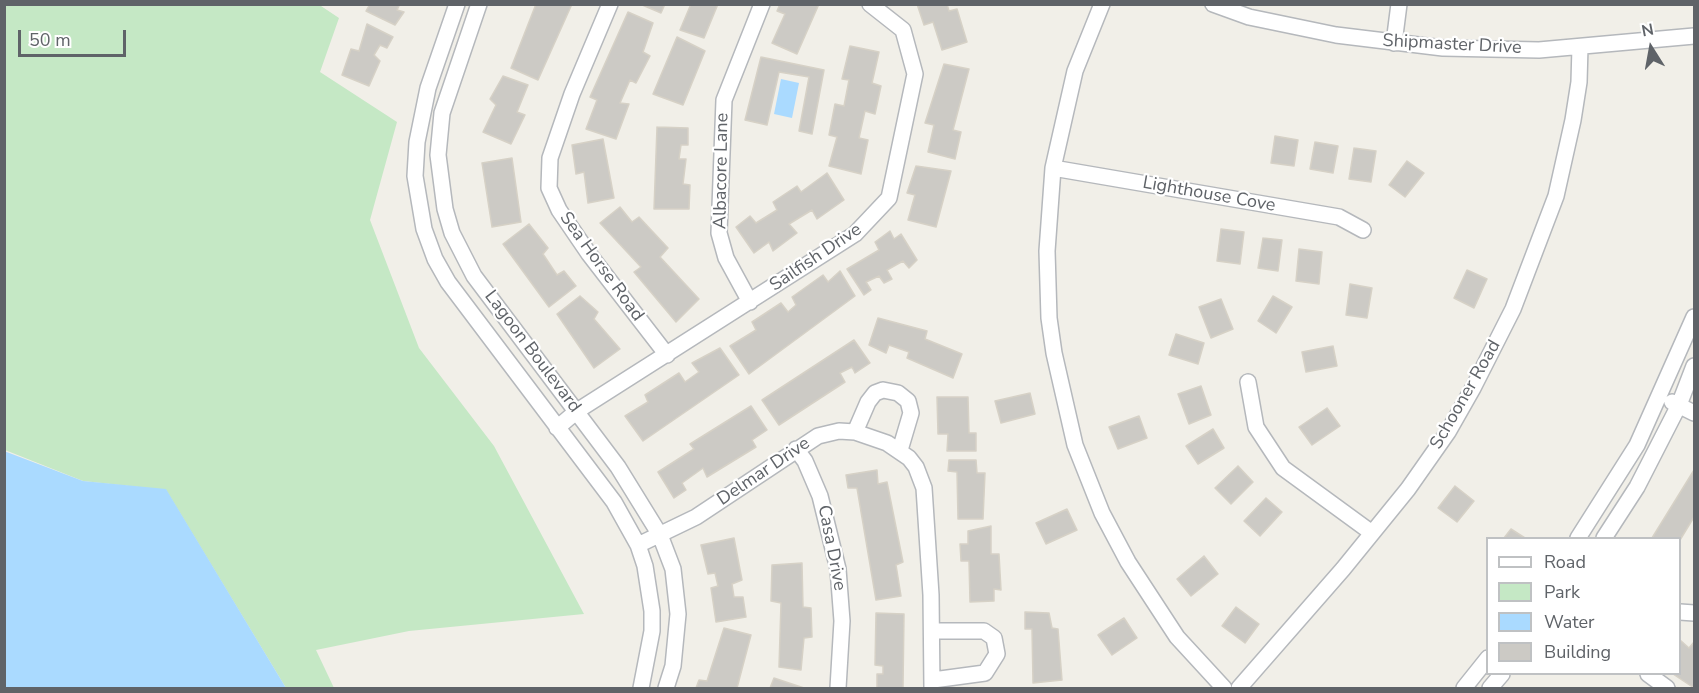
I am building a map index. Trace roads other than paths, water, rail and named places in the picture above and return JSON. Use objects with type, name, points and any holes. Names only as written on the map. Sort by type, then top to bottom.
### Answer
[{"type":"street","name":"Lagoon Boulevard","points":[[457,4],[428,88],[417,142],[415,176],[424,229],[435,259],[448,282],[619,510],[638,545],[645,566],[652,611],[652,631],[641,688]]},
{"type":"street","name":"Lagoon Boulevard","points":[[479,4],[450,86],[440,124],[438,155],[445,209],[452,233],[474,276],[636,493],[660,535],[673,568],[678,615],[674,666],[666,688]]},
{"type":"street","name":"Sea Horse Road","points":[[610,4],[572,94],[550,158],[549,188],[559,210],[589,254],[666,355]]},
{"type":"street","name":"Albacore Lane","points":[[750,302],[726,258],[719,233],[724,100],[762,4]]},
{"type":"street","name":"Sailfish Drive","points":[[557,428],[577,411],[855,234],[889,198],[915,74],[903,30],[870,4]]},
{"type":"street","points":[[1102,4],[1075,71],[1053,168],[1047,251],[1049,318],[1059,381],[1075,445],[1102,513],[1128,562],[1178,637],[1224,688]]},
{"type":"street","name":"Shipmaster Drive","points":[[1213,4],[1282,25],[1394,43],[1478,50],[1580,47],[1695,36]]},
{"type":"street","points":[[1394,43],[1400,4]]},
{"type":"street","name":"Schooner Road","points":[[1239,688],[1372,533],[1448,432],[1513,309],[1559,186],[1579,82],[1580,47]]},
{"type":"street","name":"Lighthouse Cove","points":[[1053,168],[1339,217],[1363,230]]},
{"type":"street","points":[[1579,537],[1614,484],[1661,396],[1695,317]]},
{"type":"street","points":[[1605,537],[1636,487],[1679,405],[1695,366]]},
{"type":"street","points":[[1248,382],[1256,426],[1283,468],[1372,533]]},
{"type":"street","points":[[855,432],[868,402],[875,393],[883,390],[898,393],[908,402],[911,413],[900,450]]},
{"type":"street","points":[[1661,396],[1695,413]]},
{"type":"street","name":"Delmar Drive","points":[[638,545],[696,517],[796,449],[828,433],[855,432],[876,438],[900,450],[916,467],[924,489],[933,684]]},
{"type":"street","name":"Casa Drive","points":[[796,449],[805,461],[820,496],[838,569],[842,621],[838,688]]},
{"type":"street","points":[[932,631],[984,631],[994,638],[997,654],[985,673],[933,684]]},
{"type":"street","points":[[1464,688],[1486,660]]},
{"type":"street","points":[[1490,688],[1501,675]]},
{"type":"street","points":[[1649,675],[1667,688]]},
{"type":"water","points":[[781,79],[799,83],[792,118],[774,114]]},
{"type":"water","points":[[4,451],[83,481],[166,489],[286,688],[5,688]]}]
